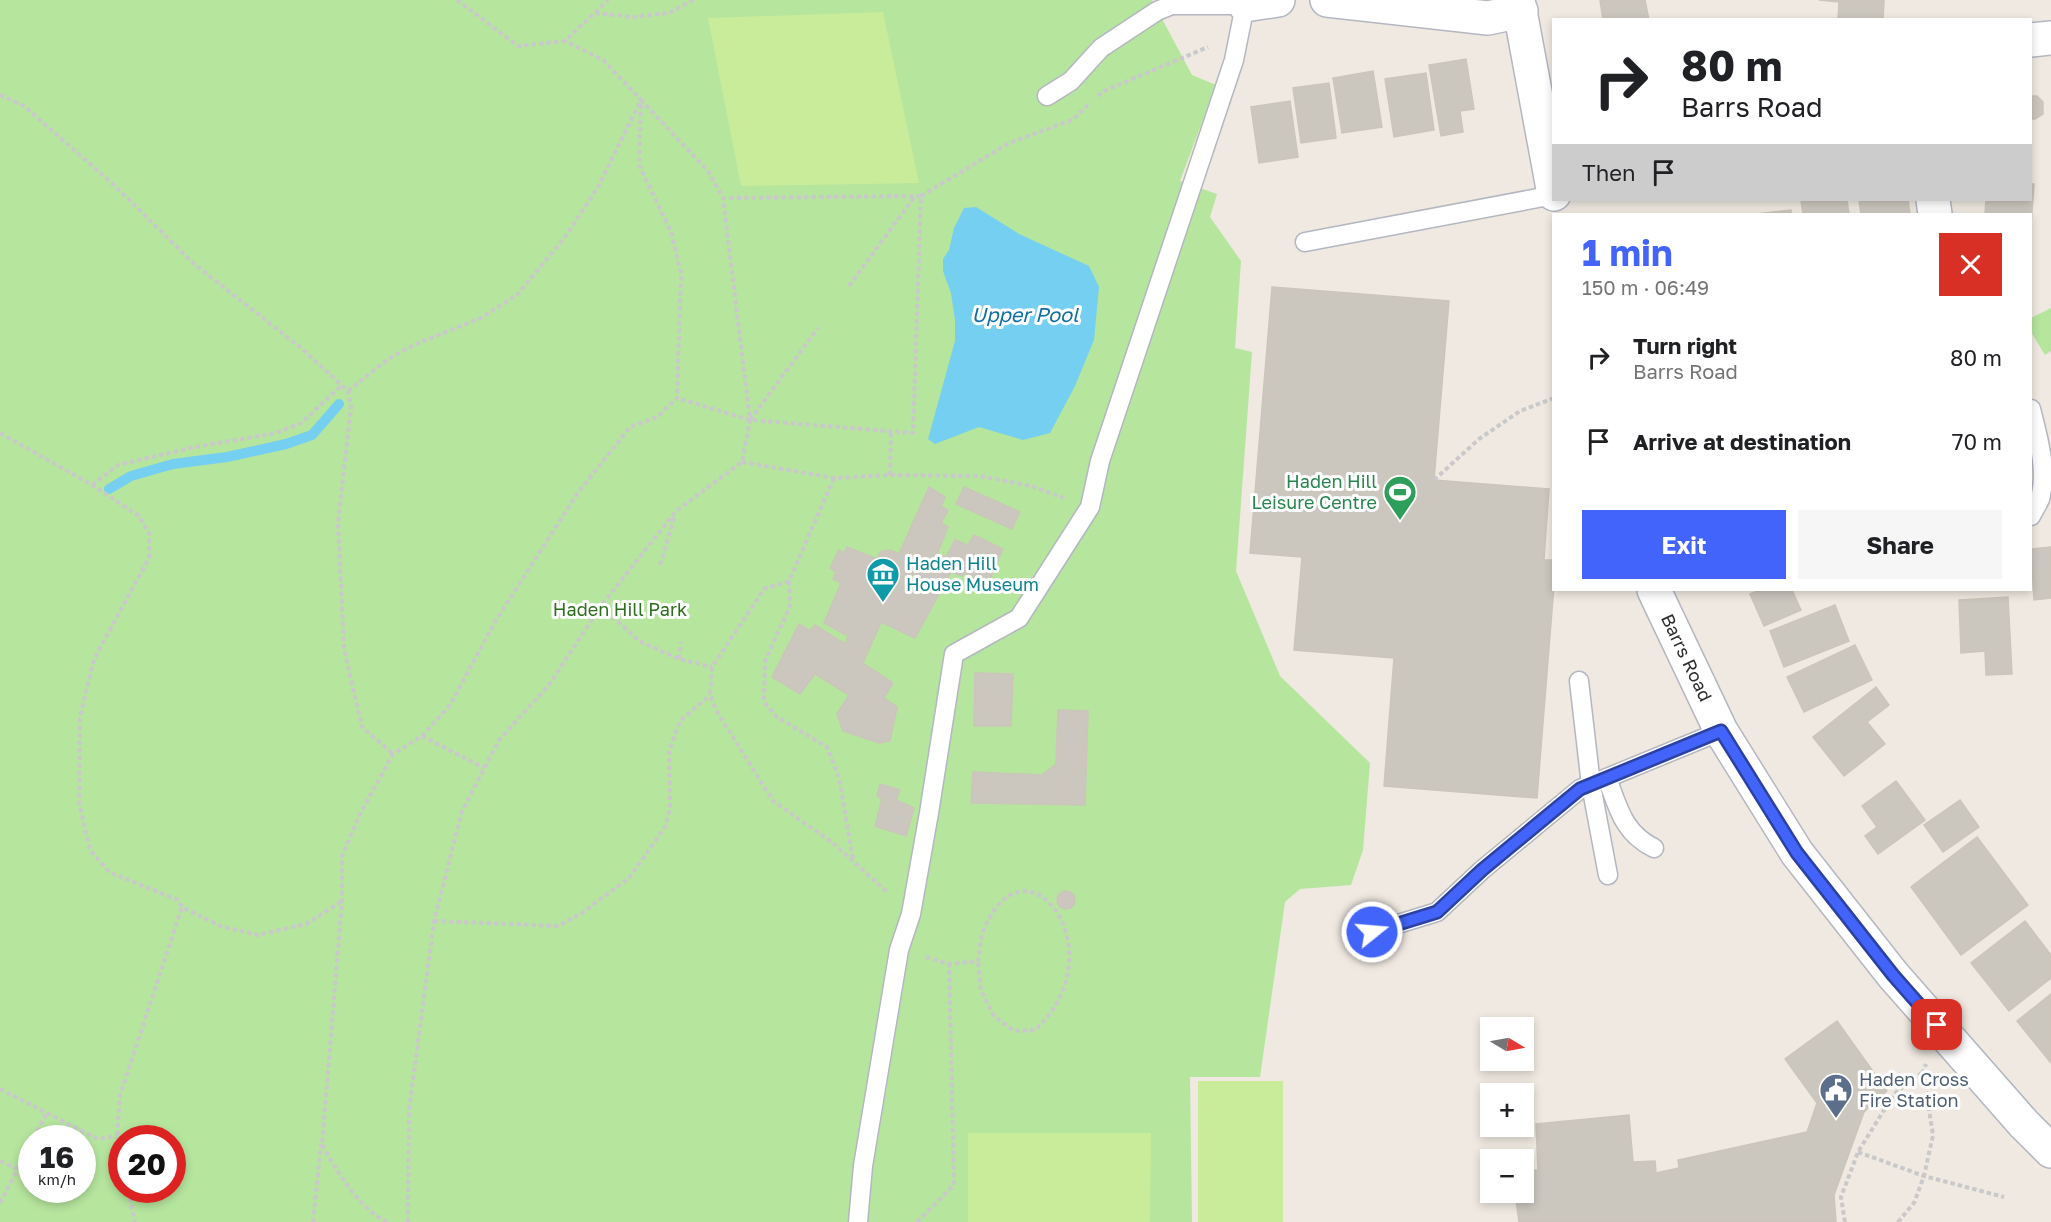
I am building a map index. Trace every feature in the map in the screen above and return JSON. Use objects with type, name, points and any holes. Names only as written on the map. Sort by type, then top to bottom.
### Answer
[{"type":"street","points":[[1239,2],[1278,0]]},
{"type":"street","points":[[1327,0],[1488,18],[1520,5],[1552,183]]},
{"type":"street","points":[[2032,40],[2051,38]]},
{"type":"street","name":"Barrs Road","points":[[1654,591],[1721,731],[1797,853],[1893,975],[2024,1124],[2051,1151]]},
{"type":"lane","points":[[858,1222],[863,1166],[899,950],[910,914],[929,813],[954,654],[1019,618],[1090,507],[1100,461],[1234,60],[1239,2],[1172,5],[1157,11],[1101,48],[1071,81],[1047,96]]},
{"type":"lane","points":[[1305,242],[1552,194]]},
{"type":"lane","points":[[2032,413],[2042,450],[2040,499],[2032,514]]},
{"type":"lane","points":[[1579,681],[1599,781],[1608,875]]},
{"type":"lane","points":[[1372,932],[1437,912],[1482,870],[1580,789],[1721,731]]},
{"type":"lane","points":[[1599,781],[1622,819],[1639,840],[1654,848]]},
{"type":"path","points":[[408,1222],[409,1110],[434,921],[462,811],[499,740],[548,686],[601,606],[676,512],[742,462],[750,420],[723,198],[708,171],[603,60],[565,41],[518,46],[457,0]]},
{"type":"path","points":[[565,41],[608,0]]},
{"type":"path","points":[[594,13],[633,17],[669,13],[693,0]]},
{"type":"path","points":[[0,95],[24,106],[115,186],[193,263],[301,348],[348,391],[351,407],[338,523],[344,649],[362,727],[393,754]]},
{"type":"path","points":[[348,391],[388,359],[416,344],[481,318],[517,295],[565,237],[598,188],[641,100]]},
{"type":"path","points":[[313,1222],[322,1144],[342,901],[342,856],[360,814],[393,754],[422,736],[450,705],[496,620],[577,494],[630,427],[657,417],[677,398],[681,273],[671,232],[639,165],[641,100]]},
{"type":"path","points":[[849,286],[915,196]]},
{"type":"path","points":[[677,398],[750,420],[913,433],[921,196],[723,198]]},
{"type":"path","points":[[750,420],[818,328]]},
{"type":"path","points":[[92,485],[118,465],[195,447],[276,434],[301,423],[342,385]]},
{"type":"path","points":[[1434,480],[1479,439],[1520,411],[1552,399]]},
{"type":"path","points":[[890,475],[891,432]]},
{"type":"path","points":[[0,433],[92,485],[139,516],[149,533],[149,558],[94,659],[80,717],[80,803],[90,850],[109,872],[178,900],[182,907],[220,926],[258,935],[306,924],[342,901]]},
{"type":"path","points":[[742,462],[834,478],[890,475],[980,476],[1031,486],[1090,507]]},
{"type":"path","points":[[834,478],[789,581],[789,606],[765,662],[764,702],[777,717],[827,747],[839,778],[853,860]]},
{"type":"path","points":[[660,565],[676,512]]},
{"type":"path","points":[[789,581],[764,589],[712,667],[710,695],[716,710],[773,801],[833,843],[910,914]]},
{"type":"path","points":[[601,606],[639,641],[678,659],[712,667]]},
{"type":"path","points":[[678,659],[681,642]]},
{"type":"path","points":[[434,921],[558,926],[582,913],[629,878],[665,827],[670,808],[669,751],[680,721],[710,695]]},
{"type":"path","points":[[422,736],[484,768]]},
{"type":"path","points":[[1016,891],[1036,892],[1055,908],[1065,928],[1069,953],[1068,980],[1062,997],[1050,1017],[1035,1030],[1014,1031],[994,1016],[981,991],[978,961],[984,930],[1000,903],[1016,891]]},
{"type":"path","points":[[118,1125],[120,1095],[182,907]]},
{"type":"path","points":[[899,950],[949,963],[978,961]]},
{"type":"path","points":[[917,1222],[954,1185],[949,963]]},
{"type":"path","points":[[1845,1222],[1841,1197],[1858,1152],[1894,1094],[1923,1072],[1927,1064]]},
{"type":"path","points":[[1898,1222],[1914,1203],[1933,1135],[1923,1072]]},
{"type":"path","points":[[0,1089],[98,1139],[108,1137]]},
{"type":"path","points":[[40,1125],[47,1113]]},
{"type":"path","points":[[322,1144],[340,1178],[378,1218],[387,1222]]},
{"type":"path","points":[[1858,1152],[1923,1176],[2004,1197]]},
{"type":"path","points":[[0,1161],[17,1169],[0,1203]]},
{"type":"path","points":[[131,1203],[135,1222]]},
{"type":"green space","name":"Haden Hill Park","points":[[0,0],[1152,0],[1192,75],[1216,85],[1180,181],[1217,194],[1210,217],[1241,261],[1235,348],[1252,352],[1236,571],[1280,676],[1370,763],[1363,850],[1351,885],[1300,889],[1285,902],[1260,1077],[1190,1077],[1192,1222],[0,1222]]},
{"type":"green space","points":[[883,12],[919,183],[741,186],[708,18]]},
{"type":"green space","points":[[2051,308],[2051,351],[2045,355],[2032,334],[2032,318]]},
{"type":"green space","points":[[1198,1081],[1283,1081],[1283,1222],[1198,1222]]},
{"type":"green space","points":[[968,1133],[1151,1133],[1150,1222],[968,1222]]},
{"type":"water","name":"Upper Pool","points":[[976,207],[1019,234],[1089,266],[1099,287],[1094,340],[1075,386],[1050,433],[1023,440],[979,427],[935,444],[928,439],[955,341],[955,320],[951,293],[943,271],[943,259],[949,250],[954,228],[964,208]]},
{"type":"building","points":[[1600,0],[1645,0],[1649,18],[1603,18]]},
{"type":"building","points":[[1819,0],[1884,0],[1883,18],[1838,18],[1839,2]]},
{"type":"building","points":[[1466,59],[1474,109],[1460,111],[1463,132],[1441,136],[1429,65]]},
{"type":"building","points":[[1373,71],[1382,127],[1342,133],[1333,78]]},
{"type":"building","points":[[1426,73],[1434,130],[1394,137],[1385,79]]},
{"type":"building","points":[[1329,83],[1336,138],[1301,143],[1293,88]]},
{"type":"building","points":[[2032,96],[2037,96],[2043,102],[2043,114],[2032,119]]},
{"type":"building","points":[[1290,101],[1298,157],[1259,163],[1251,107]]},
{"type":"building","points":[[2032,184],[2034,184],[2032,213],[1985,213],[1986,201],[2032,201]]},
{"type":"building","points":[[1801,201],[1847,201],[1849,213],[1803,213]]},
{"type":"building","points":[[1859,201],[1908,201],[1910,213],[1861,213]]},
{"type":"building","points":[[1791,210],[1791,213],[1765,213]]},
{"type":"building","name":"Haden Hill Leisure Centre","points":[[1272,287],[1449,301],[1434,480],[1549,489],[1544,560],[1552,560],[1554,591],[1537,798],[1384,786],[1394,658],[1294,650],[1302,557],[1250,553]]},
{"type":"building","name":"Haden Hill House Museum","points":[[929,487],[945,497],[941,506],[948,510],[941,523],[948,527],[937,554],[946,557],[955,540],[968,545],[974,535],[1003,549],[988,584],[964,573],[962,576],[951,572],[915,638],[881,622],[863,663],[893,683],[884,698],[897,707],[890,741],[879,743],[843,731],[837,714],[849,695],[815,674],[800,694],[772,677],[799,624],[810,631],[815,625],[845,644],[848,636],[824,623],[841,583],[833,579],[836,572],[830,568],[839,550],[844,553],[847,547],[877,559],[880,552],[890,550],[899,554]]},
{"type":"building","points":[[964,487],[1020,512],[1012,529],[956,504]]},
{"type":"building","points":[[2051,547],[2051,598],[2034,600],[2032,549]]},
{"type":"building","points":[[1758,591],[1792,591],[1801,610],[1764,626],[1750,594]]},
{"type":"building","points":[[2008,597],[2012,674],[1986,675],[1985,651],[1961,653],[1959,600]]},
{"type":"building","points":[[1835,605],[1849,641],[1784,667],[1770,631]]},
{"type":"building","points":[[1855,645],[1872,680],[1804,712],[1787,677]]},
{"type":"building","points":[[975,673],[1013,674],[1011,726],[974,726]]},
{"type":"building","points":[[1876,687],[1889,705],[1867,722],[1885,744],[1844,776],[1813,737]]},
{"type":"building","points":[[1058,710],[1088,711],[1085,805],[971,803],[973,772],[1042,775],[1056,764]]},
{"type":"building","points":[[1896,781],[1925,820],[1878,854],[1865,836],[1877,827],[1862,806]]},
{"type":"building","points":[[880,784],[900,790],[896,800],[914,808],[906,836],[875,826],[882,799],[877,796]]},
{"type":"building","points":[[1960,800],[1979,827],[1943,852],[1924,825]]},
{"type":"building","points":[[1977,837],[2028,905],[1961,955],[1911,887]]},
{"type":"building","points":[[1062,891],[1070,891],[1075,896],[1073,907],[1062,909],[1057,904],[1057,896]]},
{"type":"building","points":[[2025,921],[2051,955],[2051,978],[2009,1011],[1971,963]]},
{"type":"building","points":[[2051,994],[2051,1063],[2017,1021]]},
{"type":"building","name":"Haden Cross Fire Station","points":[[1837,1021],[1887,1091],[1864,1112],[1834,1195],[1836,1222],[1519,1222],[1516,1203],[1534,1203],[1534,1170],[1538,1170],[1536,1124],[1629,1115],[1633,1162],[1655,1161],[1656,1173],[1679,1168],[1678,1160],[1807,1132],[1817,1103],[1785,1059]]},
{"type":"waterway","points":[[109,489],[131,476],[173,464],[227,457],[286,444],[312,435],[339,404]]},
{"type":"place","name":"Haden Hill Leisure Centre","points":[[1400,521]]},
{"type":"place","name":"Haden Hill House Museum","points":[[883,603]]},
{"type":"place","name":"Haden Cross Fire Station","points":[[1836,1119]]},
{"type":"route","points":[[1372,932],[1437,912],[1482,870],[1580,789],[1721,731],[1797,853],[1893,975],[1937,1025]]}]
